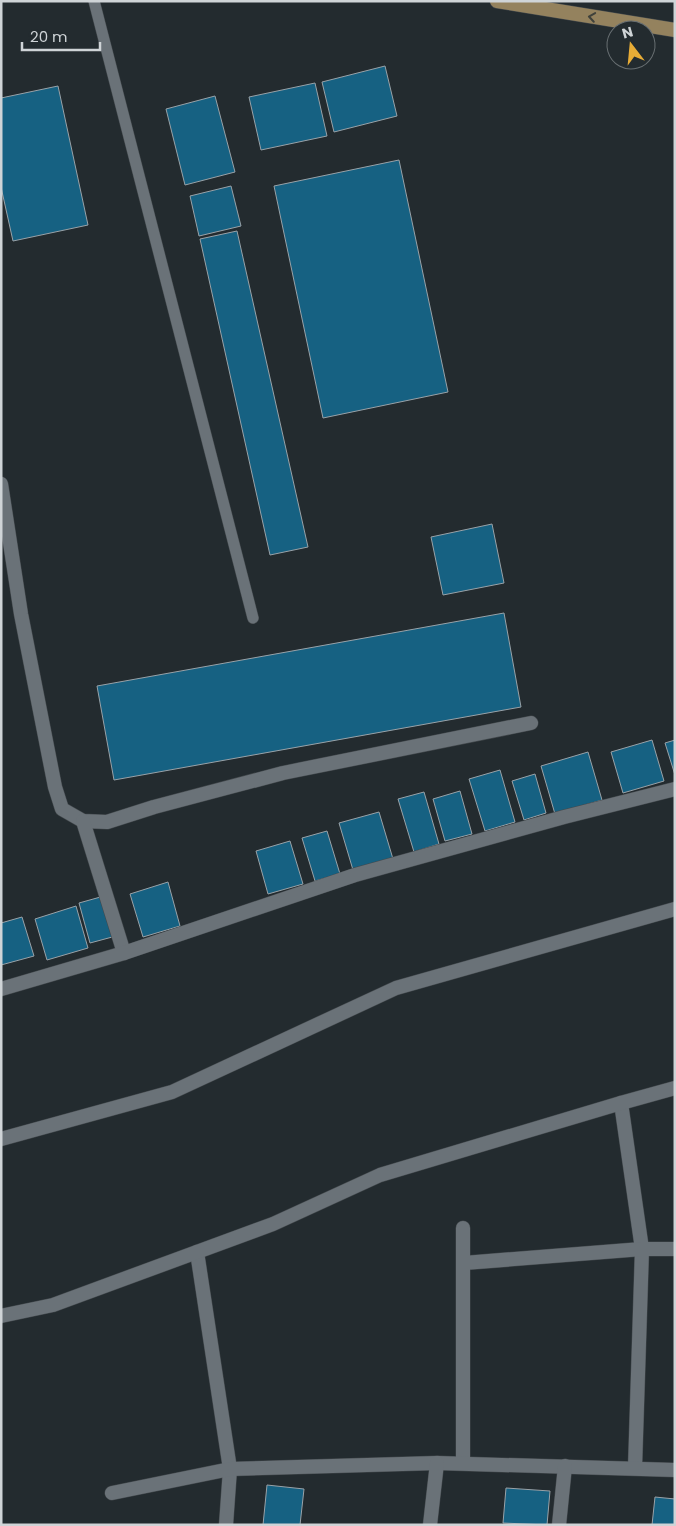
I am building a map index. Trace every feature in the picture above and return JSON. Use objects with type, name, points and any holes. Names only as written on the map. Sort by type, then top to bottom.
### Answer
[{"type":"main road","points":[[496,1],[675,30]]},
{"type":"street","points":[[1,484],[21,614],[55,788],[62,809],[83,821],[107,822],[154,807],[283,773],[531,723]]},
{"type":"street","points":[[1,989],[124,953],[355,875],[564,816],[675,789]]},
{"type":"street","points":[[83,821],[124,953]]},
{"type":"street","points":[[1,1139],[172,1092],[396,988],[675,909]]},
{"type":"street","points":[[1,1316],[53,1305],[198,1252],[273,1224],[380,1175],[675,1088]]},
{"type":"street","points":[[621,1103],[642,1249],[635,1468]]},
{"type":"street","points":[[463,1228],[463,1464]]},
{"type":"street","points":[[464,1263],[642,1249],[675,1249]]},
{"type":"street","points":[[198,1252],[230,1469],[226,1525]]},
{"type":"street","points":[[112,1493],[230,1469],[437,1463],[675,1470]]},
{"type":"street","points":[[430,1525],[437,1463]]},
{"type":"street","points":[[559,1525],[565,1466]]},
{"type":"lane","points":[[94,1],[253,618]]},
{"type":"building","points":[[385,66],[397,116],[334,132],[322,82]]},
{"type":"building","points":[[315,83],[327,136],[261,150],[249,97]]},
{"type":"building","points":[[58,86],[88,225],[13,241],[1,187],[1,98]]},
{"type":"building","points":[[215,96],[235,172],[185,185],[166,109]]},
{"type":"building","points":[[399,160],[448,392],[323,418],[274,186]]},
{"type":"building","points":[[231,186],[241,226],[199,236],[190,196]]},
{"type":"building","points":[[237,231],[308,547],[270,555],[200,239]]},
{"type":"building","points":[[492,524],[504,583],[443,595],[431,537]]},
{"type":"building","points":[[504,613],[521,707],[114,780],[97,686]]},
{"type":"building","points":[[652,740],[664,781],[623,793],[611,752]]},
{"type":"building","points":[[675,740],[675,775],[665,743]]},
{"type":"building","points":[[588,752],[602,800],[555,814],[541,766]]},
{"type":"building","points":[[500,770],[515,822],[485,831],[469,779]]},
{"type":"building","points":[[535,774],[546,813],[524,820],[512,781]]},
{"type":"building","points":[[460,791],[472,834],[445,841],[433,799]]},
{"type":"building","points":[[424,792],[439,844],[414,852],[398,799]]},
{"type":"building","points":[[379,812],[393,859],[353,870],[339,823]]},
{"type":"building","points":[[327,831],[340,874],[315,881],[302,838]]},
{"type":"building","points":[[290,841],[303,884],[268,894],[256,851]]},
{"type":"building","points":[[168,882],[180,926],[143,937],[130,894]]},
{"type":"building","points":[[104,896],[116,936],[90,943],[79,903]]},
{"type":"building","points":[[76,906],[88,948],[47,960],[35,919]]},
{"type":"building","points":[[22,917],[34,956],[1,965],[1,923]]},
{"type":"building","points":[[267,1485],[304,1489],[300,1525],[263,1525]]},
{"type":"building","points":[[506,1488],[550,1491],[547,1525],[503,1523]]},
{"type":"building","points":[[655,1497],[675,1499],[675,1525],[652,1525]]}]
